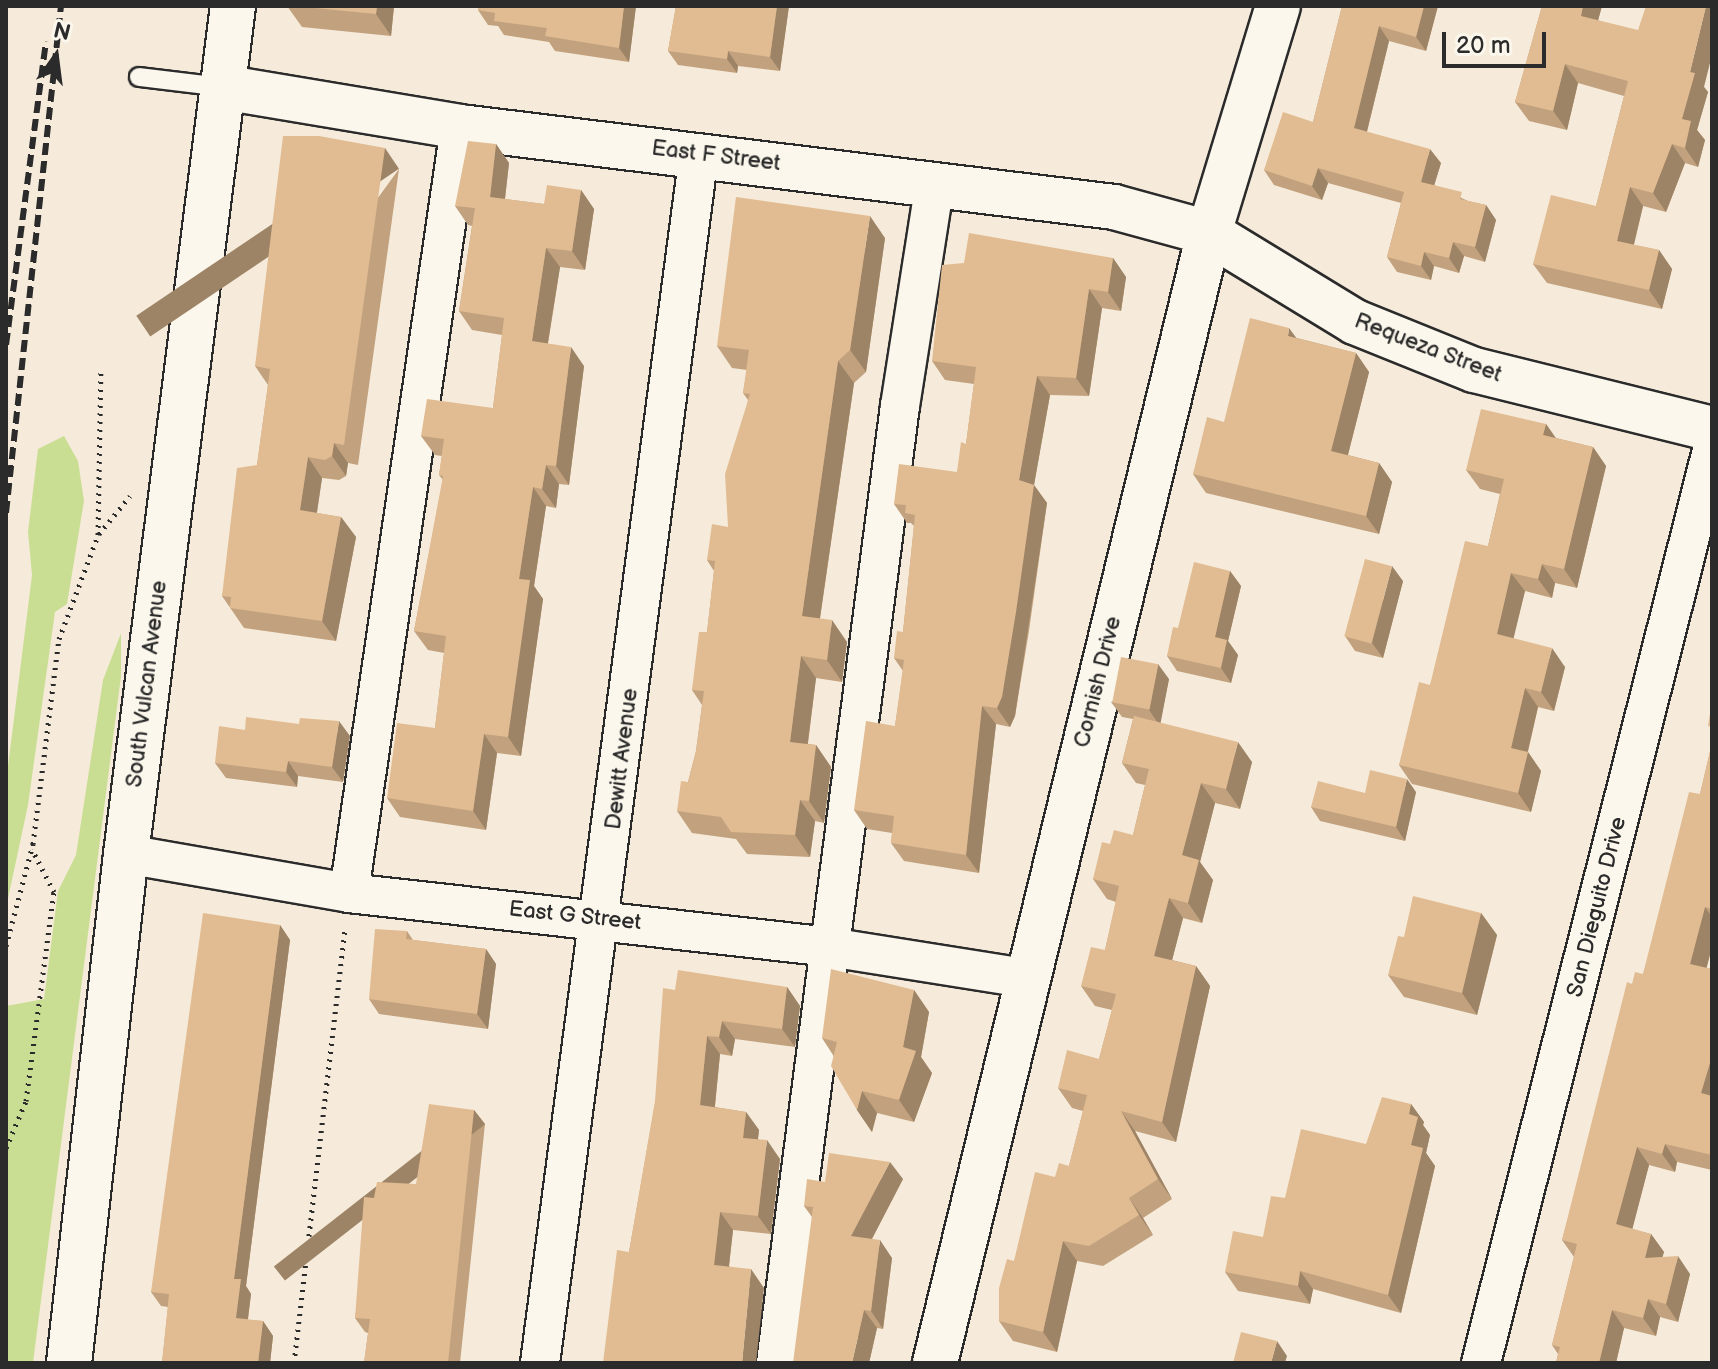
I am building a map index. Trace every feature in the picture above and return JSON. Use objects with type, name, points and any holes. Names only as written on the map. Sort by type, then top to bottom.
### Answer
[{"type":"street","name":"South Vulcan Avenue","points":[[69,1363],[126,854],[233,6]]},
{"type":"street","name":"Cornish Drive","points":[[935,1363],[1025,978],[1209,233],[1278,6]]},
{"type":"street","name":"East F Street","points":[[222,87],[460,127],[1114,207],[1209,233]]},
{"type":"street","points":[[349,893],[460,127]]},
{"type":"street","name":"Dewitt Avenue","points":[[540,1363],[601,918],[699,154]]},
{"type":"street","points":[[776,1363],[900,406],[935,183]]},
{"type":"street","name":"Requeza Street","points":[[1209,233],[1355,322],[1474,370],[1712,429]]},
{"type":"street","name":"San Dieguito Drive","points":[[1481,1363],[1712,450]]},
{"type":"street","name":"East G Street","points":[[126,854],[349,893],[601,918],[829,947],[1025,978]]},
{"type":"lane","points":[[139,77],[222,87]]},
{"type":"path","points":[[6,946],[32,848],[59,639],[98,535],[101,371]]},
{"type":"path","points":[[6,1148],[26,1101],[54,892],[32,848]]},
{"type":"path","points":[[294,1363],[349,893]]},
{"type":"green space","points":[[64,436],[78,461],[84,501],[67,604],[55,612],[28,805],[6,908],[6,782],[32,575],[28,532],[38,449]]},
{"type":"green space","points":[[121,633],[121,676],[33,1363],[6,1363],[6,1006],[44,999],[58,891],[76,855],[103,680]]},
{"type":"building","points":[[295,6],[377,6],[376,14]]},
{"type":"building","points":[[478,6],[624,6],[619,48],[545,36],[547,28],[494,21],[495,13],[478,10]]},
{"type":"building","points":[[676,6],[777,6],[770,57],[728,51],[727,59],[668,51]]},
{"type":"building","points":[[1342,6],[1424,6],[1416,37],[1379,26],[1354,128],[1430,149],[1421,182],[1462,192],[1460,199],[1486,205],[1475,247],[1453,242],[1449,258],[1424,252],[1421,266],[1387,257],[1404,192],[1318,168],[1312,186],[1264,170],[1283,112],[1313,122]]},
{"type":"building","points":[[1542,6],[1583,6],[1581,16],[1638,30],[1646,6],[1706,6],[1690,72],[1695,73],[1682,119],[1691,121],[1685,148],[1672,144],[1653,193],[1630,187],[1617,241],[1659,250],[1649,290],[1533,264],[1551,195],[1596,206],[1628,81],[1565,64],[1553,111],[1515,102]]},
{"type":"building","points":[[283,136],[319,136],[385,148],[344,445],[334,443],[332,456],[325,460],[308,457],[300,510],[341,517],[322,621],[230,608],[231,597],[222,596],[237,468],[257,465],[270,369],[255,366]]},
{"type":"building","points":[[468,141],[496,144],[490,197],[544,204],[547,185],[581,190],[572,251],[546,248],[532,341],[571,347],[556,466],[546,465],[542,489],[533,487],[519,579],[530,580],[508,737],[484,734],[473,811],[387,798],[397,723],[435,728],[446,636],[414,631],[443,476],[439,475],[444,439],[421,436],[427,399],[493,408],[504,318],[459,311],[475,208],[455,206]]},
{"type":"building","points":[[736,197],[870,216],[850,350],[838,361],[802,616],[832,620],[827,660],[801,656],[790,742],[816,745],[809,801],[800,800],[795,835],[731,832],[721,817],[677,811],[681,781],[688,782],[696,751],[704,691],[692,690],[699,632],[707,632],[715,561],[707,560],[712,524],[728,527],[725,474],[750,394],[743,393],[749,350],[717,346]]},
{"type":"building","points":[[969,233],[1113,258],[1108,292],[1089,289],[1076,378],[1037,376],[1019,480],[1034,485],[1016,612],[1002,697],[997,708],[982,706],[966,855],[891,843],[894,816],[854,810],[866,721],[895,726],[904,660],[894,658],[897,631],[903,632],[915,515],[905,513],[906,505],[894,504],[899,464],[957,472],[961,442],[966,444],[976,367],[932,361],[942,265],[964,263]]},
{"type":"building","points":[[1250,318],[1289,328],[1288,336],[1356,353],[1331,451],[1379,463],[1366,516],[1193,474],[1207,417],[1224,422]]},
{"type":"building","points":[[1481,409],[1546,424],[1543,435],[1593,447],[1564,569],[1542,564],[1538,579],[1511,573],[1497,634],[1552,648],[1541,692],[1525,688],[1511,748],[1528,752],[1518,793],[1399,765],[1419,682],[1430,685],[1465,541],[1488,546],[1504,479],[1466,470]]},
{"type":"building","points":[[1365,559],[1392,566],[1371,644],[1344,636]]},
{"type":"building","points":[[1194,562],[1230,571],[1215,637],[1227,640],[1221,668],[1167,656],[1173,627],[1178,628]]},
{"type":"building","points":[[1121,657],[1158,664],[1150,709],[1112,702]]},
{"type":"building","points":[[1712,701],[1712,727],[1708,726]]},
{"type":"building","points":[[1134,716],[1238,742],[1226,789],[1201,783],[1182,855],[1199,860],[1188,903],[1169,898],[1154,956],[1196,966],[1162,1122],[1121,1111],[1158,1179],[1129,1198],[1139,1215],[1089,1246],[1063,1241],[1043,1332],[999,1321],[999,1288],[1007,1259],[1014,1261],[1035,1172],[1055,1177],[1059,1163],[1069,1166],[1087,1095],[1058,1088],[1067,1050],[1099,1059],[1116,994],[1081,986],[1091,947],[1105,950],[1119,886],[1093,879],[1102,842],[1110,844],[1114,830],[1133,835],[1149,769],[1122,763]]},
{"type":"building","points":[[246,717],[299,724],[300,718],[339,721],[332,767],[288,761],[286,772],[215,763],[219,726],[245,730]]},
{"type":"building","points":[[1712,743],[1712,909],[1705,907],[1690,964],[1712,969],[1712,1056],[1701,1093],[1712,1096],[1712,1155],[1665,1144],[1662,1154],[1637,1147],[1616,1224],[1651,1234],[1645,1258],[1678,1256],[1666,1304],[1648,1299],[1643,1318],[1612,1310],[1599,1363],[1556,1363],[1560,1347],[1552,1345],[1577,1244],[1562,1240],[1627,982],[1632,984],[1635,972],[1643,974],[1689,792],[1700,794]]},
{"type":"building","points":[[1370,770],[1407,779],[1396,827],[1311,807],[1318,781],[1365,793]]},
{"type":"building","points":[[1413,896],[1481,913],[1462,993],[1388,975],[1398,936],[1404,937]]},
{"type":"building","points":[[203,913],[280,925],[234,1279],[241,1279],[236,1318],[263,1321],[258,1363],[162,1363],[169,1294],[151,1292]]},
{"type":"building","points":[[375,929],[407,931],[406,939],[486,949],[477,1014],[369,999]]},
{"type":"building","points":[[831,969],[914,990],[903,1047],[916,1051],[899,1100],[862,1091],[857,1110],[831,1066],[837,1042],[822,1038]]},
{"type":"building","points":[[678,970],[787,987],[782,1029],[722,1021],[719,1037],[707,1036],[700,1105],[746,1112],[743,1138],[767,1140],[758,1216],[720,1212],[714,1265],[751,1269],[742,1363],[603,1363],[617,1250],[629,1252],[655,1101],[663,988],[675,990]]},
{"type":"building","points":[[1382,1097],[1411,1104],[1409,1114],[1418,1117],[1411,1145],[1423,1148],[1388,1295],[1300,1271],[1298,1286],[1225,1272],[1233,1231],[1263,1237],[1271,1196],[1285,1198],[1301,1129],[1366,1144]]},
{"type":"building","points":[[429,1104],[474,1110],[448,1363],[364,1363],[370,1319],[355,1318],[364,1197],[374,1198],[377,1182],[416,1184]]},
{"type":"building","points":[[829,1153],[890,1162],[851,1236],[880,1240],[871,1311],[864,1310],[852,1363],[793,1363],[813,1207],[804,1206],[807,1179],[825,1182]]},
{"type":"building","points":[[1241,1332],[1277,1341],[1271,1363],[1233,1363]]},
{"type":"railway","points":[[6,513],[61,6]]},
{"type":"railway","points":[[6,345],[46,42]]}]
